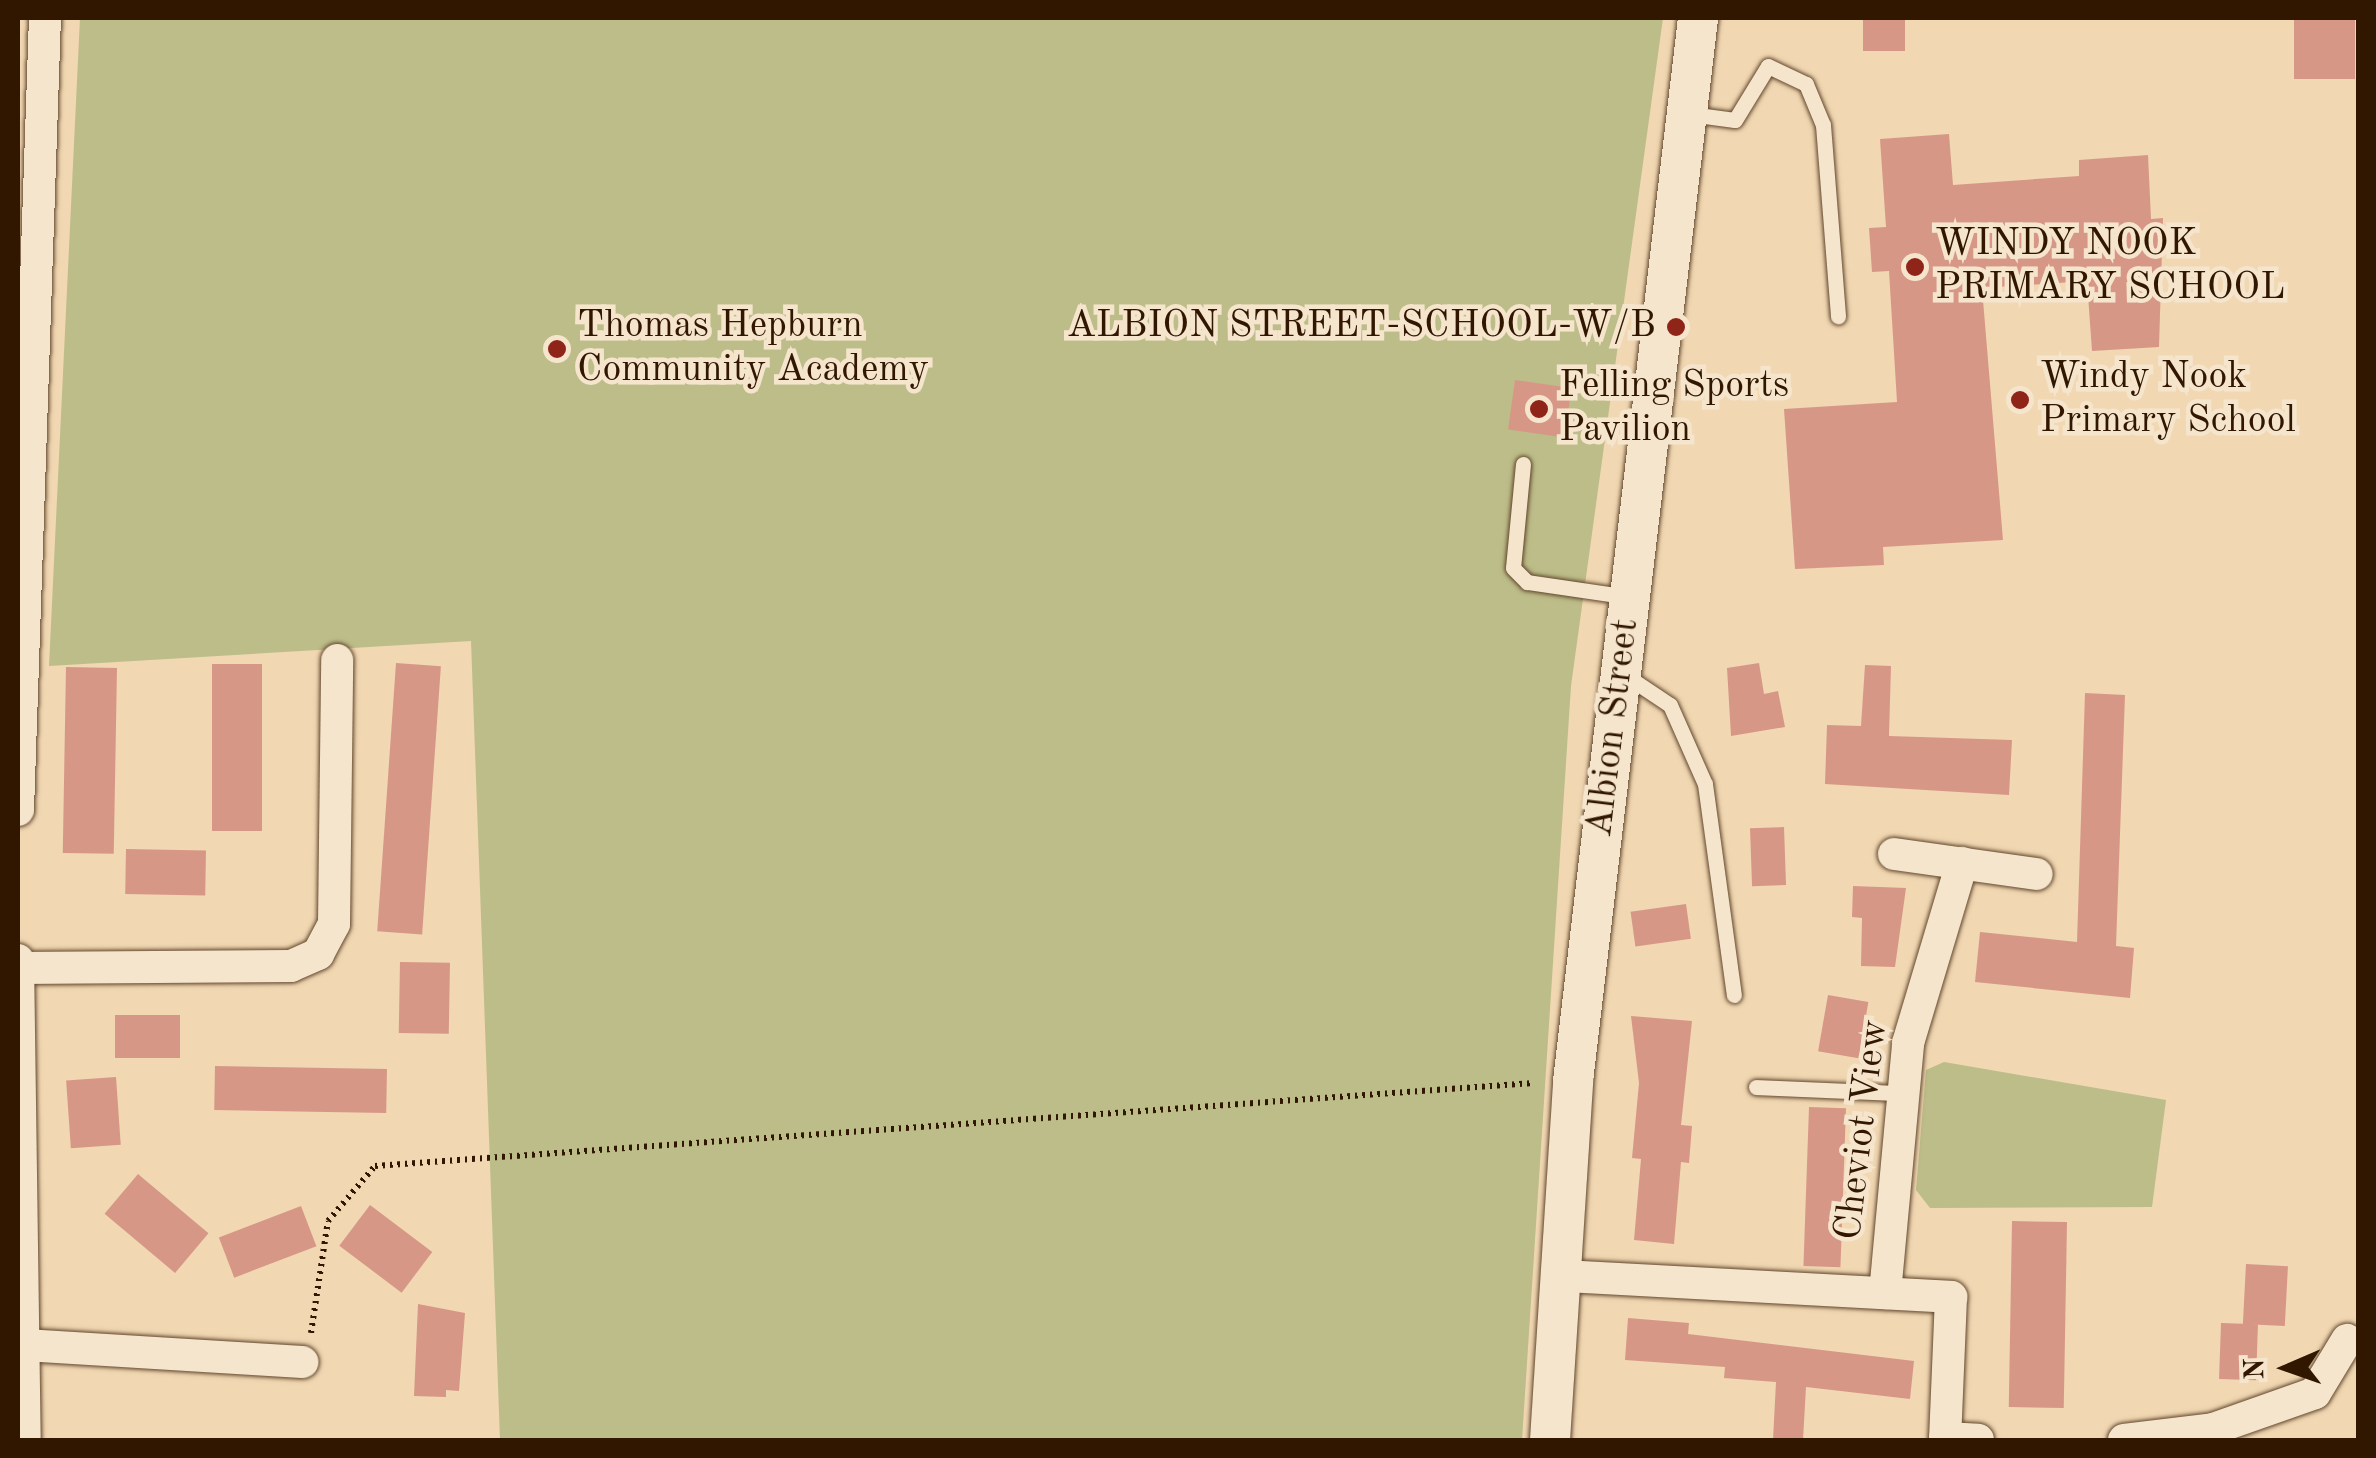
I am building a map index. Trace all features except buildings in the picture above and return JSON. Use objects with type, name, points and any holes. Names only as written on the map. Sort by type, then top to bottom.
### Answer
[{"type":"street","points":[[18,810],[22,509],[44,18]]},
{"type":"street","name":"Albion Street","points":[[1550,1440],[1564,1276],[1573,1081],[1698,18]]},
{"type":"street","points":[[18,968],[292,966],[318,954],[334,924],[337,660]]},
{"type":"street","points":[[1894,854],[2037,874]]},
{"type":"street","name":"Cheviot View","points":[[1884,1294],[1908,1042],[1962,864]]},
{"type":"street","points":[[18,960],[25,1440]]},
{"type":"street","name":"Cheviot View","points":[[1564,1276],[1952,1297],[1945,1438],[1978,1440]]},
{"type":"street","points":[[2124,1440],[2213,1430],[2315,1392],[2347,1340]]},
{"type":"street","points":[[24,1345],[302,1362]]},
{"type":"lane","points":[[1686,114],[1735,120],[1768,66],[1806,84],[1822,125],[1838,316]]},
{"type":"lane","points":[[1523,464],[1513,568],[1527,582],[1630,597]]},
{"type":"lane","points":[[1620,674],[1639,677],[1670,705],[1705,784],[1734,996]]},
{"type":"lane","points":[[1756,1087],[1901,1093]]},
{"type":"path","points":[[302,1362],[328,1221],[376,1166],[1555,1082]]},
{"type":"green space","points":[[80,18],[1663,18],[1571,686],[1522,1440],[500,1440],[471,641],[49,666]]},
{"type":"green space","points":[[1944,1062],[2166,1100],[2152,1207],[1930,1208],[1916,1190],[1926,1070]]},
{"type":"place","name":"WINDY NOOK PRIMARY SCHOOL","points":[[1915,267]]},
{"type":"place","name":"ALBION STREET-SCHOOL-W/B","points":[[1676,327]]},
{"type":"place","name":"Thomas Hepburn Community Academy","points":[[557,349]]},
{"type":"place","name":"Windy Nook Primary School","points":[[2020,400]]},
{"type":"place","name":"Felling Sports Pavilion","points":[[1539,409]]}]
